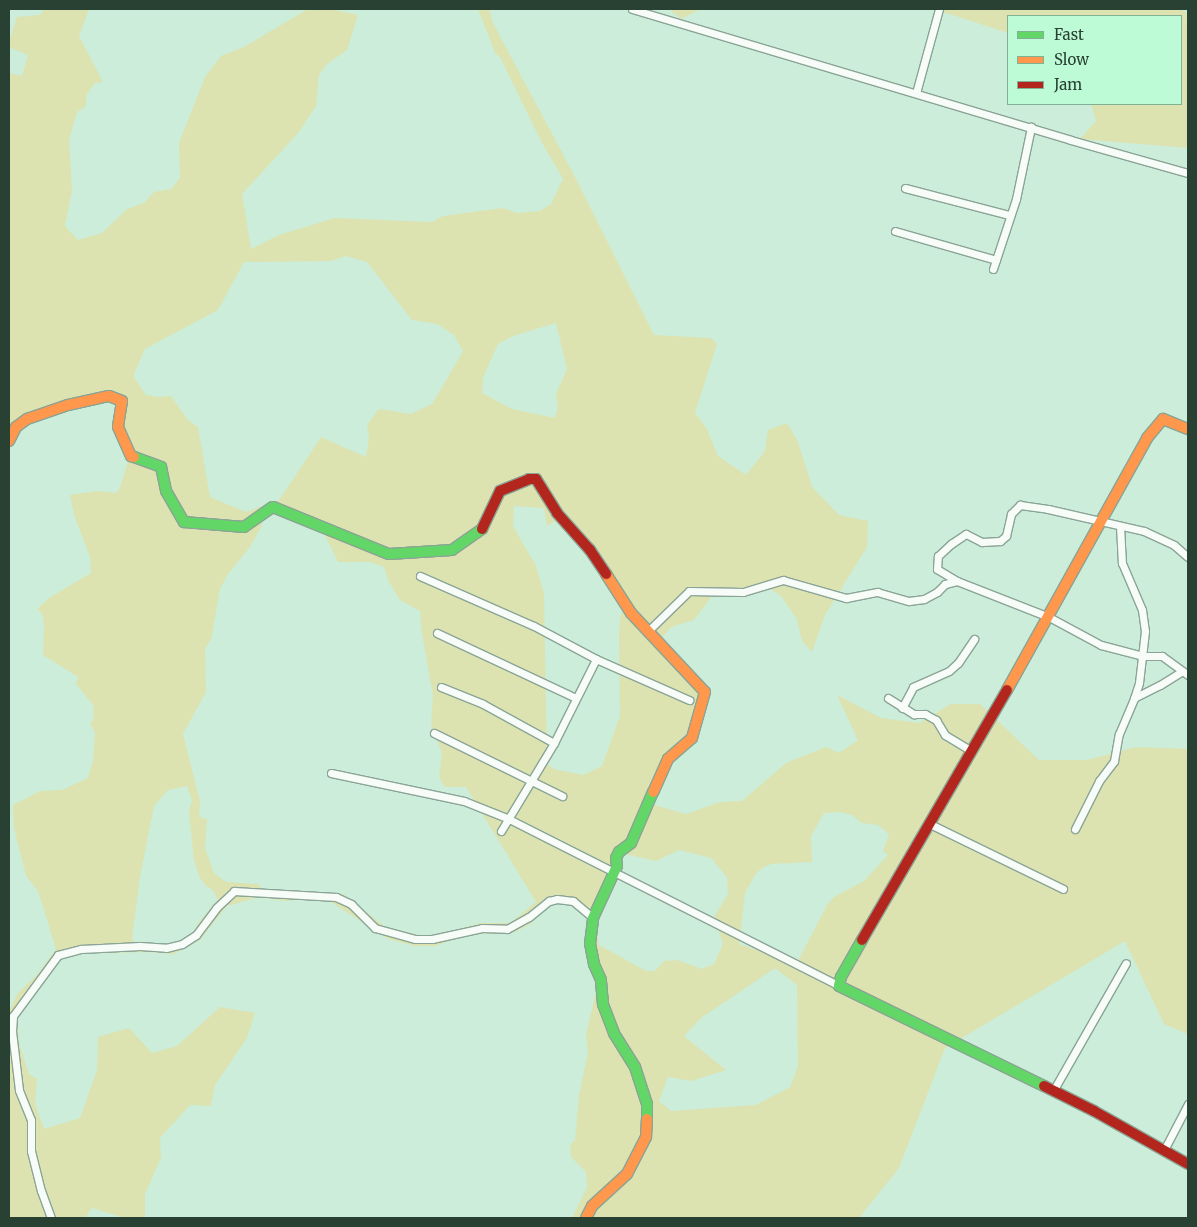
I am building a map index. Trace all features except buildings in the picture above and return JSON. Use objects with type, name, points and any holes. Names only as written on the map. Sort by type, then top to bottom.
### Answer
[{"type":"street","points":[[632,9],[1188,172]]},
{"type":"street","points":[[916,93],[939,9]]},
{"type":"street","points":[[993,269],[1009,215],[1016,199],[1031,127]]},
{"type":"street","points":[[905,188],[1009,215]]},
{"type":"street","points":[[895,231],[996,260]]},
{"type":"street","points":[[9,441],[16,427],[27,419],[68,405],[109,396],[122,402],[118,426],[131,456],[161,466],[166,491],[184,522],[244,527],[273,507],[389,554],[452,550],[482,530],[500,491],[529,479],[536,479],[557,513],[590,550],[631,613],[705,692],[692,738],[668,759],[631,843],[619,852],[616,858],[617,866],[593,918],[590,944],[594,964],[601,980],[603,1004],[614,1033],[635,1067],[647,1104],[646,1137],[627,1174],[592,1206],[586,1218]]},
{"type":"street","points":[[839,986],[841,977],[1049,617],[1099,522],[1148,438],[1160,421],[1168,419],[1188,428]]},
{"type":"street","points":[[1134,698],[1185,673],[1162,656],[1143,656],[1101,645],[1049,617],[957,581],[937,569],[938,556],[966,534],[982,542],[1000,541],[1006,536],[1011,514],[1020,505],[1048,509],[1144,531],[1174,545],[1188,557]]},
{"type":"street","points":[[1075,830],[1099,781],[1114,761],[1120,734],[1139,683],[1143,656],[1145,631],[1142,610],[1122,563],[1120,526]]},
{"type":"street","points":[[420,576],[534,626],[596,659],[689,700]]},
{"type":"street","points":[[648,631],[689,591],[744,592],[782,580],[846,598],[877,592],[909,601],[924,599],[937,592],[945,584],[957,581]]},
{"type":"street","points":[[437,633],[576,698]]},
{"type":"street","points":[[902,708],[913,687],[949,671],[958,663],[974,639]]},
{"type":"street","points":[[501,831],[507,818],[554,743],[596,659]]},
{"type":"street","points":[[441,687],[483,704],[554,743]]},
{"type":"street","points":[[888,698],[914,714],[925,714],[936,720],[945,735],[972,751]]},
{"type":"street","points":[[434,733],[562,796]]},
{"type":"street","points":[[331,774],[464,801],[507,818],[1053,1092],[1188,1164]]},
{"type":"street","points":[[930,824],[1063,889]]},
{"type":"street","points":[[51,1218],[41,1191],[31,1151],[31,1120],[19,1090],[12,1031],[13,1016],[58,955],[81,949],[140,946],[166,948],[182,944],[196,935],[216,908],[234,891],[336,897],[351,904],[375,928],[415,939],[432,939],[482,928],[507,929],[529,917],[549,901],[557,899],[573,901],[593,918]]},
{"type":"street","points":[[1053,1092],[1126,963]]},
{"type":"street","points":[[1164,1150],[1188,1104]]},
{"type":"green space","points":[[44,9],[89,9],[79,36],[103,82],[95,83],[87,94],[85,107],[77,112],[69,141],[72,190],[65,226],[78,240],[102,233],[127,209],[144,203],[154,192],[171,189],[180,178],[179,143],[205,77],[221,56],[244,47],[308,9],[330,9],[358,15],[347,50],[327,64],[319,75],[316,106],[299,132],[242,194],[251,249],[279,235],[335,218],[432,222],[443,216],[503,208],[517,213],[540,211],[551,204],[563,179],[541,141],[500,57],[495,53],[478,9],[489,9],[493,23],[573,173],[654,335],[711,338],[717,344],[695,413],[707,429],[718,456],[746,475],[765,451],[768,430],[787,423],[798,442],[812,487],[839,515],[868,521],[867,547],[825,615],[812,652],[802,641],[797,619],[780,595],[770,589],[745,596],[712,596],[694,620],[671,627],[662,638],[710,694],[697,734],[668,767],[653,802],[654,805],[686,814],[720,802],[742,801],[786,763],[826,747],[839,753],[858,740],[837,695],[881,718],[919,723],[951,704],[980,704],[1039,760],[1087,760],[1136,747],[1188,749],[1188,1034],[1164,1024],[1125,941],[945,1048],[899,1168],[859,1218],[572,1218],[587,1187],[586,1172],[571,1157],[570,1145],[575,1140],[579,1095],[588,1052],[586,1034],[598,984],[585,941],[589,921],[571,905],[559,902],[542,911],[532,923],[515,932],[466,935],[435,946],[415,946],[388,939],[328,900],[284,901],[259,897],[227,906],[200,940],[174,954],[146,952],[68,954],[57,961],[17,1015],[19,1043],[29,1074],[37,1079],[35,1104],[44,1129],[80,1118],[97,1070],[98,1037],[129,1028],[152,1053],[177,1046],[220,1007],[255,1013],[247,1038],[215,1085],[211,1106],[190,1105],[160,1138],[161,1158],[145,1194],[145,1218],[125,1218],[92,1208],[85,1218],[9,1218],[9,1011],[18,993],[37,975],[56,949],[38,891],[26,876],[14,828],[13,805],[40,791],[62,790],[88,778],[93,760],[95,732],[90,725],[94,717],[93,705],[76,684],[78,677],[43,655],[44,625],[42,613],[37,609],[49,598],[91,573],[90,557],[74,515],[70,495],[97,491],[116,493],[120,488],[128,461],[118,433],[118,403],[110,400],[94,406],[79,406],[64,413],[47,416],[21,426],[9,450],[9,73],[22,76],[28,55],[9,47],[9,42],[17,17],[40,15]],"holes":[[[346,256],[367,262],[412,320],[437,324],[454,335],[463,351],[432,404],[411,414],[379,409],[367,425],[369,438],[366,457],[321,437],[279,500],[246,512],[210,497],[198,427],[188,420],[171,396],[146,395],[133,376],[145,349],[218,310],[244,262],[331,261]],[[556,323],[567,369],[556,394],[558,407],[555,418],[512,409],[482,393],[483,378],[498,344],[513,336]],[[514,506],[544,508],[547,526],[555,521],[586,550],[617,597],[623,611],[620,617],[619,633],[620,716],[602,766],[583,775],[554,769],[547,764],[544,593],[536,566],[513,526]],[[273,512],[322,529],[338,562],[370,562],[384,567],[388,580],[400,600],[420,611],[422,634],[433,695],[431,724],[442,753],[439,777],[445,787],[466,787],[536,902],[510,923],[480,923],[431,937],[388,929],[343,894],[262,889],[258,884],[226,882],[214,873],[205,848],[207,819],[199,817],[200,801],[183,734],[206,692],[205,648],[211,640],[220,589],[228,574],[250,547],[261,527],[264,516]],[[187,786],[192,800],[189,813],[194,860],[200,878],[207,887],[212,889],[218,900],[199,922],[191,936],[172,944],[134,943],[132,938],[140,877],[154,806],[168,790]],[[839,812],[852,815],[862,823],[878,825],[889,834],[883,851],[888,855],[864,881],[834,897],[827,905],[798,961],[792,962],[739,944],[745,893],[755,875],[762,868],[771,864],[812,862],[811,836],[824,813]],[[679,850],[711,858],[727,877],[728,894],[714,917],[723,944],[714,964],[702,969],[677,960],[664,961],[655,971],[646,971],[599,945],[596,925],[603,898],[620,857],[625,854],[656,861]],[[775,968],[797,985],[798,1066],[790,1087],[756,1105],[671,1111],[659,1101],[668,1077],[691,1081],[726,1070],[684,1036],[701,1018]]]},
{"type":"green space","points":[[669,9],[701,9],[681,19]]},
{"type":"green space","points":[[934,9],[1180,9],[1186,12],[1188,24],[1188,148],[1080,139],[1096,121],[1091,105],[1182,105],[1182,15],[1007,15],[1007,33]]},
{"type":"traffic: fast","points":[[134,457],[161,467],[166,491],[184,522],[244,527],[273,507],[389,554],[452,550],[482,529]]},
{"type":"traffic: fast","points":[[647,1119],[647,1104],[635,1067],[614,1033],[603,1004],[601,980],[594,964],[590,944],[593,918],[617,866],[616,858],[619,852],[631,843],[653,792]]},
{"type":"traffic: fast","points":[[862,940],[841,977],[839,986],[1044,1086]]},
{"type":"traffic: slow","points":[[9,441],[16,427],[27,419],[68,405],[109,396],[122,401],[118,427],[131,456],[134,457]]},
{"type":"traffic: slow","points":[[1007,690],[1147,438],[1163,419],[1188,429]]},
{"type":"traffic: slow","points":[[606,574],[631,613],[705,692],[692,738],[668,759],[653,792]]},
{"type":"traffic: slow","points":[[586,1218],[592,1206],[627,1174],[646,1137],[647,1119]]},
{"type":"traffic: jam","points":[[482,529],[500,491],[529,479],[536,479],[557,513],[590,550],[606,574]]},
{"type":"traffic: jam","points":[[862,940],[1007,690]]},
{"type":"traffic: jam","points":[[1044,1086],[1094,1111],[1188,1164]]}]
